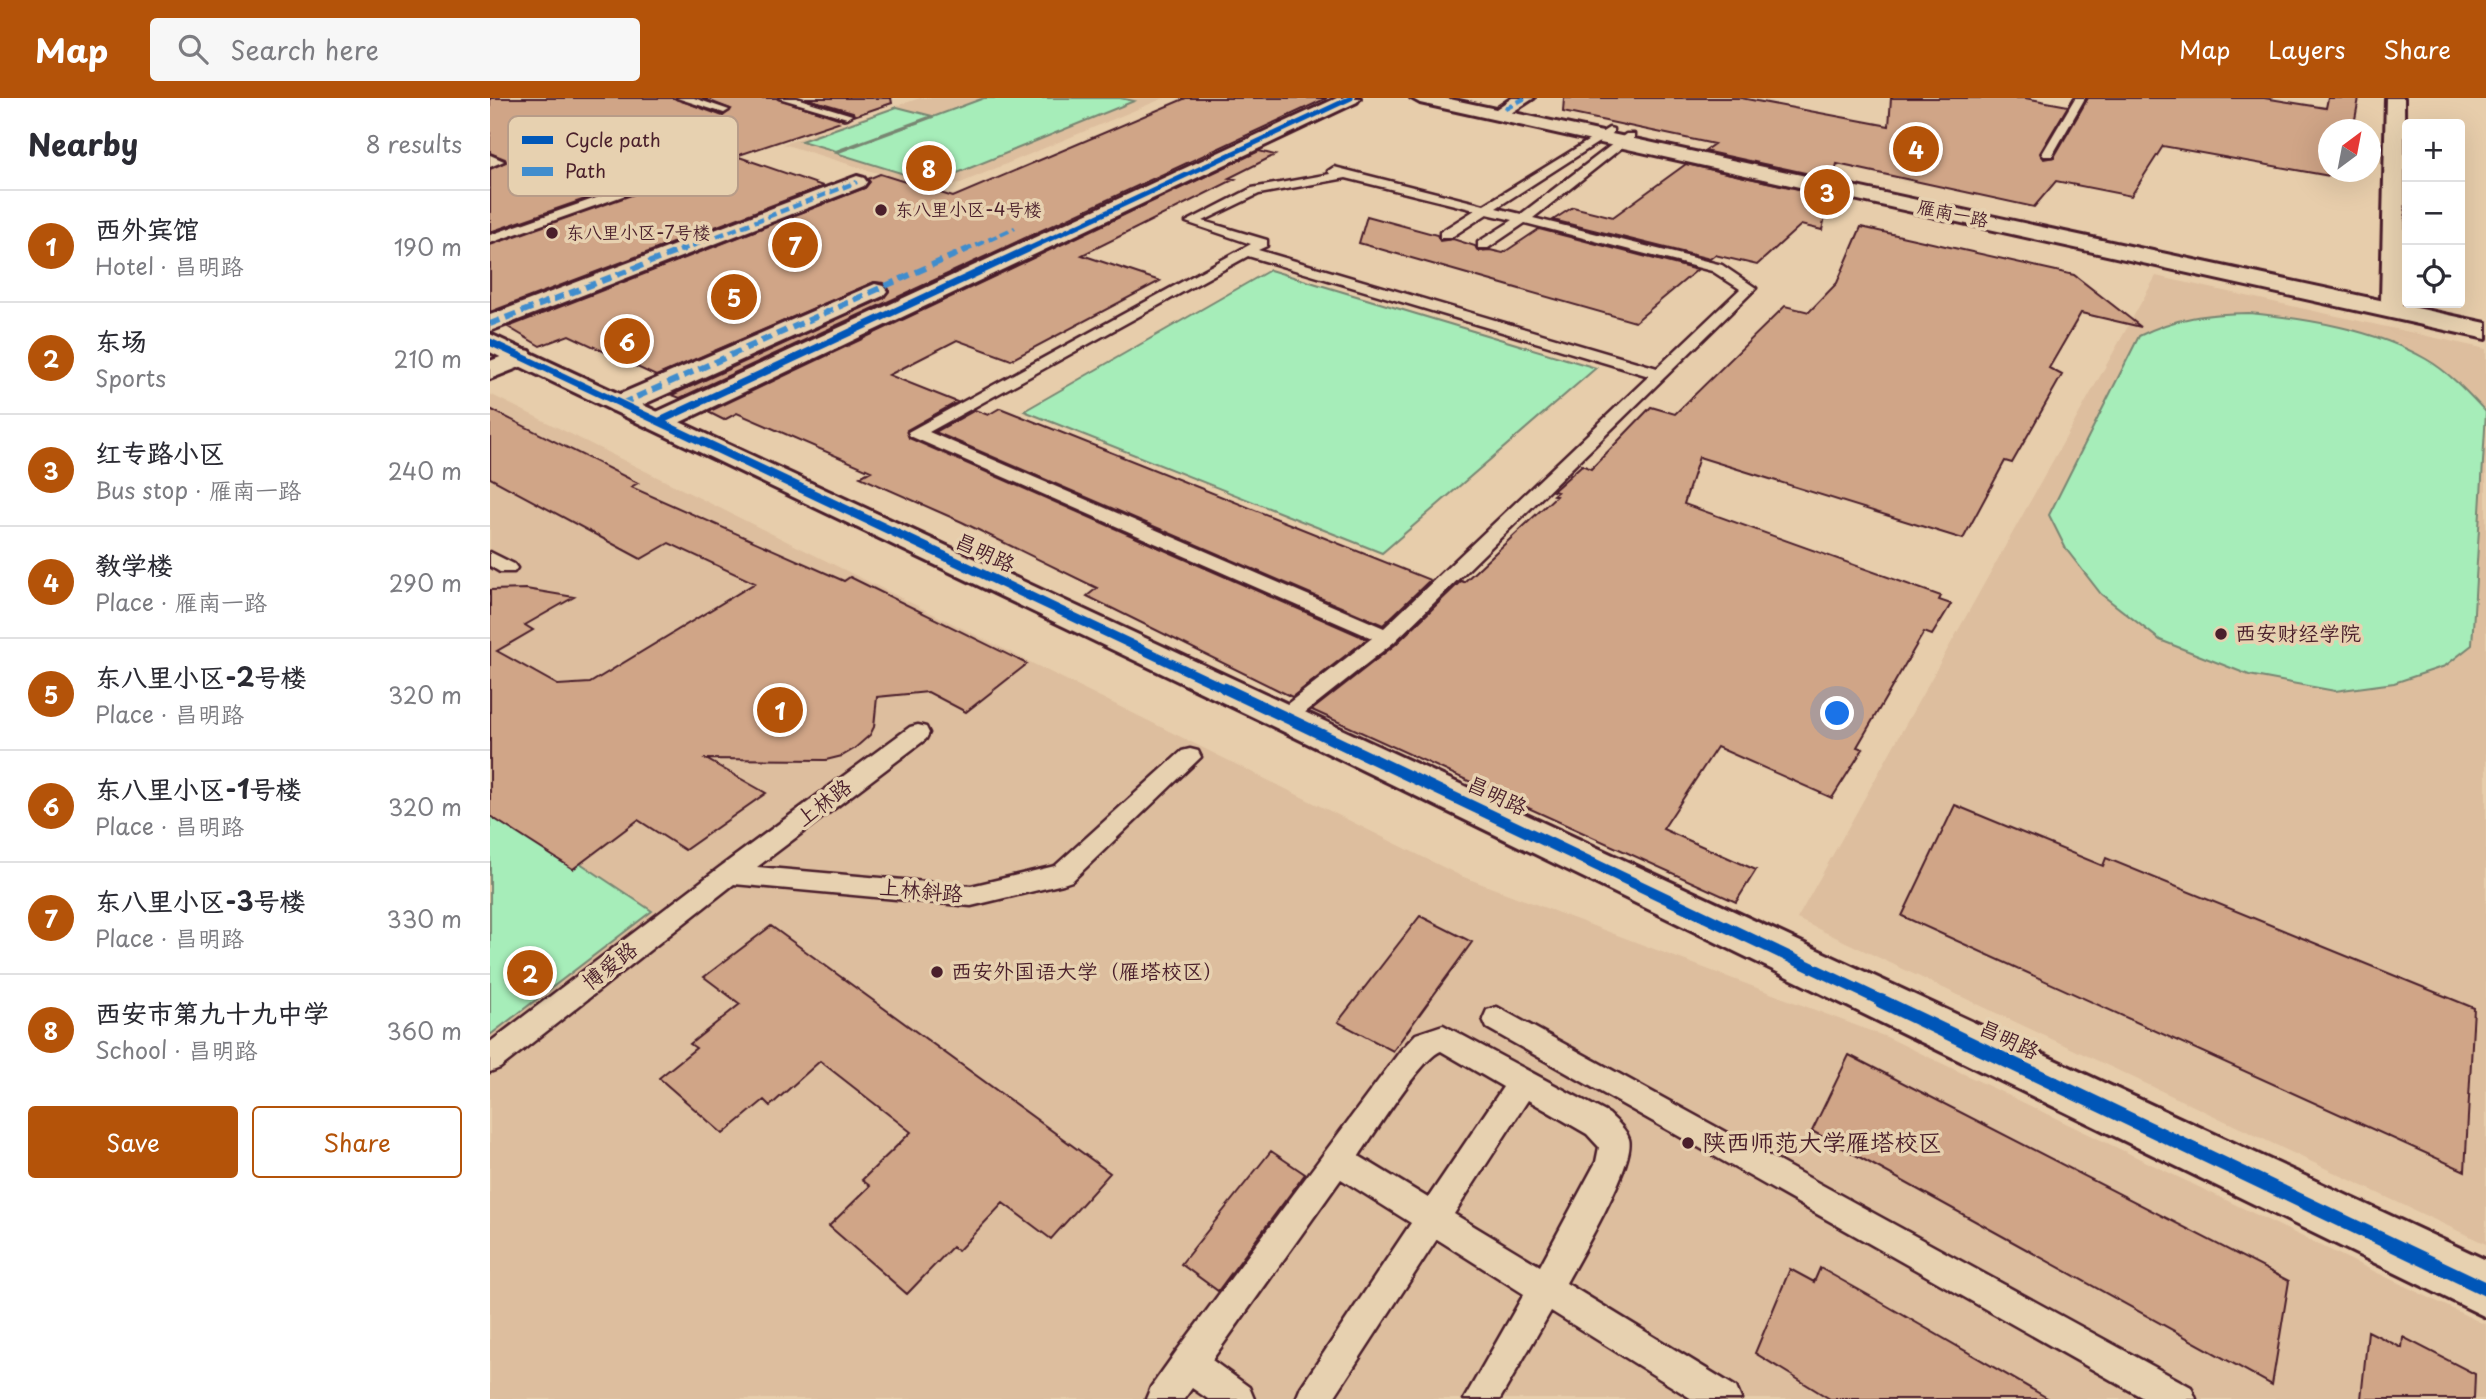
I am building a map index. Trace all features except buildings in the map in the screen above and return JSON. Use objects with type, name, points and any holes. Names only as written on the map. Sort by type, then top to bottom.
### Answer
[{"type":"street","points":[[660,421],[1351,98]]},
{"type":"street","name":"雁南一路","points":[[1420,98],[2486,321]]},
{"type":"street","name":"雁南一路","points":[[1457,98],[1616,137],[2486,331]]},
{"type":"street","points":[[1506,108],[1525,98]]},
{"type":"street","points":[[2393,300],[2395,98]]},
{"type":"street","points":[[490,324],[858,182]]},
{"type":"street","points":[[621,404],[1015,228]]},
{"type":"street","name":"昌明路","points":[[500,357],[660,421],[2486,1289]]},
{"type":"lane","points":[[682,98],[723,110]]},
{"type":"lane","points":[[784,98],[846,115]]},
{"type":"lane","points":[[2049,154],[2080,98]]},
{"type":"lane","points":[[1446,235],[1486,209],[1616,137]]},
{"type":"lane","points":[[1483,245],[1523,219],[1616,137]]},
{"type":"lane","points":[[490,158],[498,161],[490,163]]},
{"type":"lane","points":[[1285,716],[1387,636],[1749,288],[1717,268],[1311,165]]},
{"type":"lane","points":[[1347,174],[1256,191],[1192,222],[1262,243],[916,432],[1387,636]]},
{"type":"lane","points":[[490,239],[613,196]]},
{"type":"lane","points":[[1246,251],[1659,374]]},
{"type":"lane","name":"上林路","points":[[729,874],[918,733]]},
{"type":"lane","name":"上林斜路","points":[[729,874],[971,896],[1063,874],[1190,757]]},
{"type":"lane","name":"博爱路","points":[[490,1059],[729,874]]},
{"type":"lane","points":[[1497,1019],[2179,1399]]},
{"type":"lane","points":[[1163,1399],[1426,1043],[1443,1038],[1598,1124],[1615,1142],[1611,1165],[1546,1288],[1481,1399]]},
{"type":"lane","points":[[1312,1399],[1523,1082]]},
{"type":"lane","points":[[1338,1160],[1724,1399]]},
{"type":"lane","points":[[1188,1364],[1237,1399]]},
{"type":"shaded area","points":[[920,98],[1164,98],[939,192],[783,144]]},
{"type":"shaded area","name":"西安财经学院","points":[[2156,276],[2486,349],[2486,1244],[1797,919]]},
{"type":"shaded area","name":"西安外国语大学（雁塔校区）","points":[[490,394],[1461,876],[1889,1038],[2486,1325],[2486,1399],[490,1399]]},
{"type":"green space","points":[[984,98],[1120,98],[1134,101],[933,183],[836,153]]},
{"type":"green space","points":[[897,107],[932,116],[836,151],[801,141]]},
{"type":"green space","points":[[1270,270],[1596,368],[1382,553],[1024,411]]},
{"type":"green space","points":[[2249,313],[2340,327],[2385,340],[2443,370],[2486,412],[2472,645],[2445,666],[2394,683],[2335,691],[2249,675],[2160,640],[2101,594],[2066,549],[2049,515],[2139,336],[2192,318]]},
{"type":"green space","points":[[490,803],[652,911],[490,1035]]},
{"type":"marked path","points":[[1505,109],[1525,98]]},
{"type":"marked path","points":[[490,324],[857,182]]},
{"type":"marked path","points":[[621,404],[1015,228]]},
{"type":"cycle path","points":[[660,421],[1351,98]]},
{"type":"cycle path","points":[[490,342],[2486,1289]]},
{"type":"place","name":"教学楼","points":[[1916,149]]},
{"type":"place","name":"西安市第九十九中学","points":[[929,168]]},
{"type":"place","name":"红专路小区","points":[[1827,192]]},
{"type":"place","name":"东八里小区-4号楼","points":[[881,210]]},
{"type":"place","name":"东八里小区-7号楼","points":[[552,233]]},
{"type":"place","name":"东八里小区-3号楼","points":[[795,245]]},
{"type":"place","name":"东八里小区-2号楼","points":[[734,297]]},
{"type":"place","name":"东八里小区-1号楼","points":[[627,341]]},
{"type":"place","name":"西安财经学院","points":[[2221,634]]},
{"type":"place","name":"西外宾馆","points":[[780,710]]},
{"type":"place","name":"西安外国语大学（雁塔校区）","points":[[937,972]]},
{"type":"place","name":"东场","points":[[530,973]]},
{"type":"place","name":"陕西师范大学雁塔校区","points":[[1688,1143]]}]
